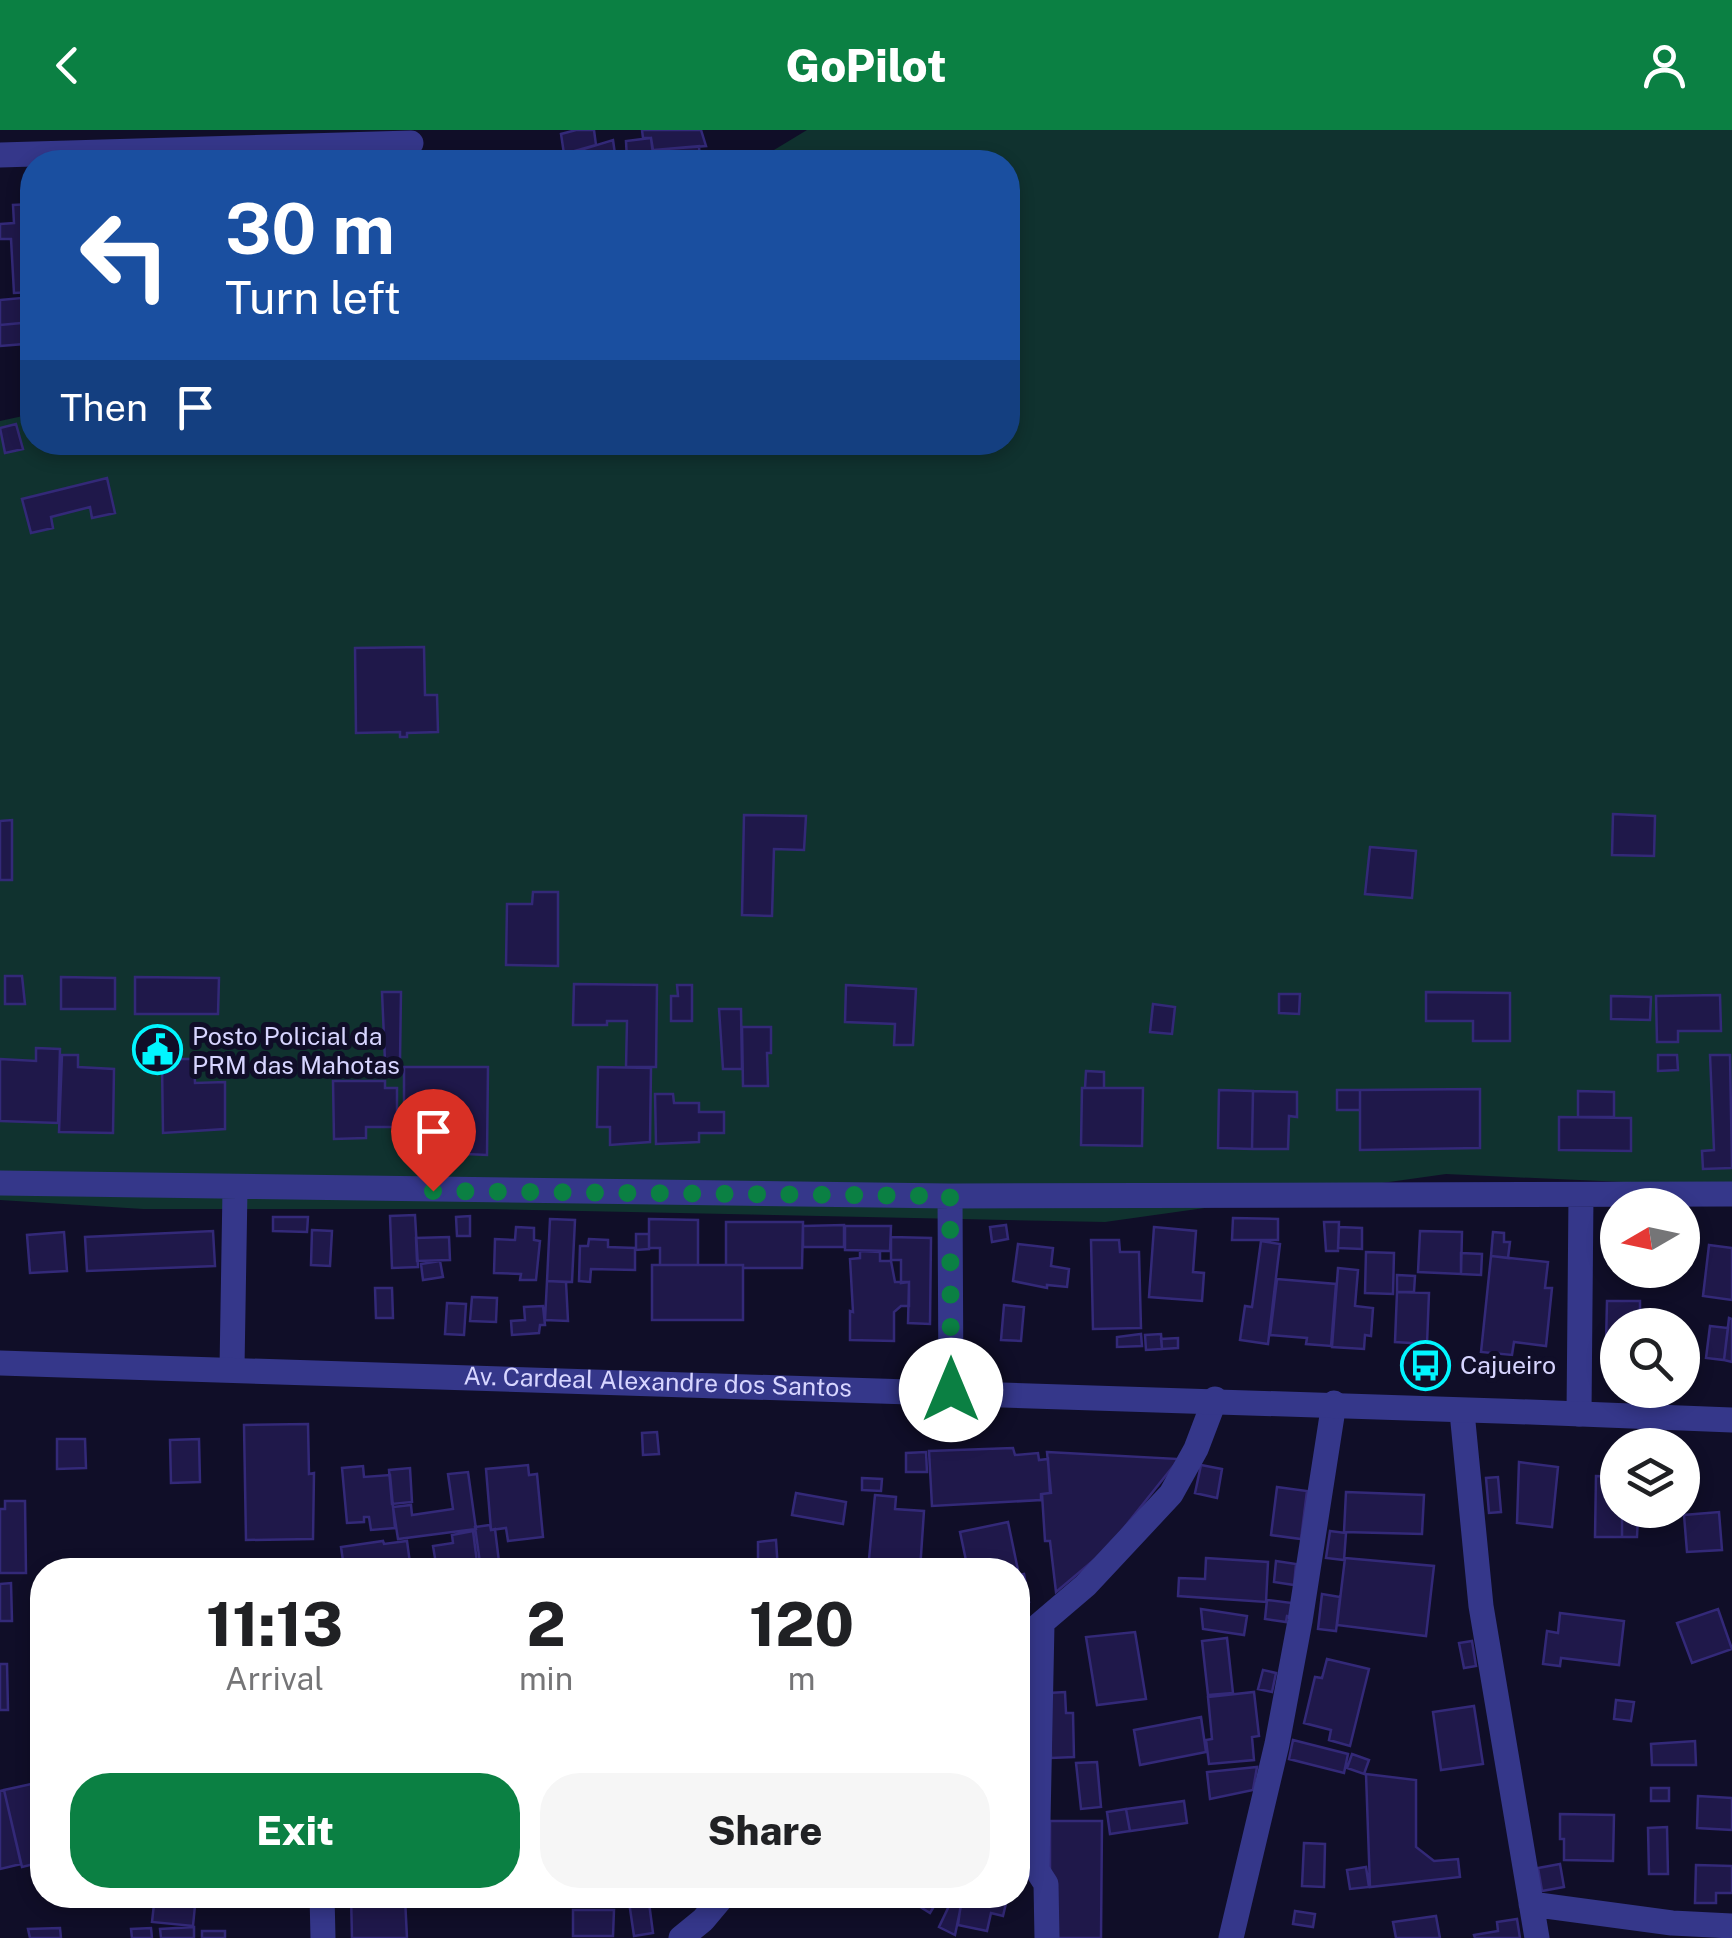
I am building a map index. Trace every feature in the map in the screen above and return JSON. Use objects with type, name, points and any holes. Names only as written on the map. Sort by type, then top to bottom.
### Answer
[{"type":"street","points":[[224,150],[411,145]]},
{"type":"street","points":[[0,1183],[950,1196],[1732,1194]]},
{"type":"street","points":[[232,1368],[235,1189]]},
{"type":"street","points":[[1579,1414],[1581,1194]]},
{"type":"street","points":[[950,1196],[951,1390]]},
{"type":"street","name":"Av. Cardeal Alexandre dos Santos","points":[[0,1362],[1215,1398],[1462,1412],[1732,1421]]},
{"type":"street","points":[[1030,1634],[1086,1585],[1171,1494],[1196,1448],[1215,1398]]},
{"type":"street","points":[[1231,1938],[1284,1709],[1334,1403]]},
{"type":"street","points":[[1462,1412],[1481,1606],[1536,1938]]},
{"type":"street","points":[[1042,1624],[1037,1870],[1046,1884],[1047,1938]]},
{"type":"street","points":[[1531,1904],[1672,1923],[1732,1926]]},
{"type":"street","points":[[322,1908],[323,1938]]},
{"type":"street","points":[[681,1938],[713,1908]]},
{"type":"green space","points":[[807,130],[1732,130],[1732,1187],[1446,1174],[1105,1222],[486,1209],[143,1209],[0,1200],[0,421],[20,417],[20,455],[1020,455],[1020,150],[774,150]]},
{"type":"building","points":[[594,130],[596,145],[563,150],[561,134]]},
{"type":"building","points":[[642,130],[701,130],[706,146],[653,150],[651,138],[643,138]]},
{"type":"building","points":[[651,138],[652,150],[626,150],[626,141]]},
{"type":"building","points":[[613,140],[614,150],[580,150]]},
{"type":"building","points":[[699,146],[699,150],[655,150]]},
{"type":"building","points":[[13,205],[20,205],[20,293],[14,293],[11,239],[0,239],[0,224],[14,223]]},
{"type":"building","points":[[20,298],[20,323],[0,325],[0,300]]},
{"type":"building","points":[[20,323],[20,344],[0,346],[0,325]]},
{"type":"building","points":[[16,424],[20,450],[5,453],[0,428]]},
{"type":"building","points":[[107,478],[115,513],[92,518],[90,507],[51,517],[53,528],[31,533],[22,499]]},
{"type":"building","points":[[424,647],[425,695],[437,695],[438,732],[407,733],[407,737],[400,737],[400,732],[356,733],[355,648]]},
{"type":"building","points":[[1613,814],[1655,816],[1654,856],[1612,855]]},
{"type":"building","points":[[744,815],[806,816],[804,850],[774,849],[772,916],[742,915]]},
{"type":"building","points":[[12,820],[12,880],[0,880],[0,821]]},
{"type":"building","points":[[1370,847],[1416,851],[1412,898],[1365,894]]},
{"type":"building","points":[[533,892],[558,892],[558,966],[506,965],[507,904],[532,904]]},
{"type":"building","points":[[5,976],[22,976],[25,1004],[5,1004]]},
{"type":"building","points":[[61,977],[115,978],[115,1009],[61,1009]]},
{"type":"building","points":[[135,977],[219,978],[218,1014],[135,1014]]},
{"type":"building","points":[[574,984],[657,985],[656,1067],[626,1067],[627,1021],[573,1025]]},
{"type":"building","points":[[677,985],[692,985],[692,1021],[671,1021],[671,996],[678,996]]},
{"type":"building","points":[[846,985],[916,989],[913,1045],[894,1045],[895,1024],[845,1022]]},
{"type":"building","points":[[382,992],[401,992],[400,1061],[395,1061],[395,1073],[378,1073],[378,1061],[385,1061]]},
{"type":"building","points":[[1426,992],[1510,993],[1510,1041],[1473,1041],[1473,1021],[1426,1021]]},
{"type":"building","points":[[1279,994],[1300,994],[1299,1014],[1279,1013]]},
{"type":"building","points":[[1720,995],[1721,1031],[1678,1031],[1678,1042],[1657,1042],[1656,996]]},
{"type":"building","points":[[1611,996],[1651,997],[1650,1020],[1611,1019]]},
{"type":"building","points":[[1153,1004],[1175,1007],[1172,1034],[1150,1032]]},
{"type":"building","points":[[719,1009],[741,1009],[742,1069],[723,1069]]},
{"type":"building","points":[[742,1027],[771,1027],[768,1086],[743,1086]]},
{"type":"building","points":[[158,1038],[159,1042],[172,1042],[165,1059],[194,1059],[195,1083],[225,1082],[225,1129],[163,1133],[162,1064],[145,1065],[146,1039]]},
{"type":"building","points":[[36,1048],[60,1049],[58,1123],[0,1121],[0,1059],[36,1061]]},
{"type":"building","points":[[62,1055],[78,1055],[78,1067],[114,1069],[113,1133],[59,1132]]},
{"type":"building","points":[[1658,1055],[1677,1055],[1678,1070],[1658,1071]]},
{"type":"building","points":[[1710,1055],[1730,1055],[1732,1168],[1703,1169],[1702,1151],[1714,1150]]},
{"type":"building","points":[[404,1067],[488,1067],[487,1155],[466,1154],[466,1122],[423,1127],[423,1136],[404,1135]]},
{"type":"building","points":[[598,1067],[651,1068],[650,1142],[610,1145],[610,1127],[597,1127]]},
{"type":"building","points":[[1086,1071],[1104,1072],[1104,1088],[1085,1088]]},
{"type":"building","points":[[333,1081],[385,1081],[385,1088],[397,1088],[397,1127],[366,1127],[366,1138],[334,1139]]},
{"type":"building","points":[[1082,1088],[1143,1088],[1142,1146],[1081,1145]]},
{"type":"building","points":[[1480,1089],[1480,1148],[1360,1150],[1360,1090]]},
{"type":"building","points":[[1219,1090],[1253,1091],[1252,1149],[1218,1148]]},
{"type":"building","points":[[1337,1090],[1360,1090],[1360,1110],[1337,1110]]},
{"type":"building","points":[[1253,1091],[1297,1092],[1297,1117],[1289,1116],[1288,1149],[1252,1149]]},
{"type":"building","points":[[1578,1091],[1614,1092],[1614,1117],[1578,1117]]},
{"type":"building","points":[[655,1094],[673,1094],[674,1103],[699,1103],[699,1112],[724,1112],[724,1133],[699,1133],[699,1142],[656,1144]]},
{"type":"building","points":[[1559,1117],[1631,1118],[1631,1151],[1559,1150]]},
{"type":"building","points":[[415,1215],[418,1267],[392,1268],[390,1216]]},
{"type":"building","points":[[470,1216],[470,1236],[457,1236],[456,1217]]},
{"type":"building","points":[[273,1217],[308,1217],[307,1232],[273,1231]]},
{"type":"building","points":[[1233,1218],[1278,1219],[1278,1240],[1232,1240]]},
{"type":"building","points":[[550,1219],[575,1220],[572,1282],[547,1281]]},
{"type":"building","points":[[649,1219],[698,1220],[698,1265],[660,1265],[660,1248],[649,1248]]},
{"type":"building","points":[[726,1222],[803,1222],[802,1268],[726,1265]]},
{"type":"building","points":[[1324,1222],[1339,1222],[1338,1251],[1326,1251]]},
{"type":"building","points":[[844,1225],[844,1247],[803,1247],[803,1226]]},
{"type":"building","points":[[1006,1225],[1008,1239],[992,1242],[990,1227]]},
{"type":"building","points":[[845,1226],[891,1226],[890,1251],[845,1250]]},
{"type":"building","points":[[516,1227],[534,1228],[534,1240],[540,1241],[536,1280],[520,1280],[521,1274],[494,1273],[495,1239],[515,1240]]},
{"type":"building","points":[[1154,1227],[1196,1231],[1193,1272],[1204,1273],[1202,1301],[1149,1297]]},
{"type":"building","points":[[1339,1227],[1362,1228],[1362,1249],[1338,1248]]},
{"type":"building","points":[[312,1230],[332,1231],[330,1266],[311,1265]]},
{"type":"building","points":[[213,1231],[215,1266],[87,1271],[85,1237]]},
{"type":"building","points":[[1420,1231],[1462,1232],[1461,1274],[1418,1272]]},
{"type":"building","points":[[64,1232],[67,1271],[30,1273],[27,1235]]},
{"type":"building","points":[[1493,1232],[1504,1233],[1504,1242],[1510,1242],[1508,1258],[1491,1256]]},
{"type":"building","points":[[636,1234],[649,1234],[649,1249],[636,1250]]},
{"type":"building","points":[[449,1237],[450,1260],[417,1261],[416,1238]]},
{"type":"building","points":[[891,1237],[931,1238],[930,1324],[908,1323],[909,1282],[901,1283],[901,1260],[891,1260]]},
{"type":"building","points":[[589,1239],[608,1240],[608,1247],[635,1248],[635,1270],[591,1269],[590,1282],[579,1281],[580,1246],[588,1246]]},
{"type":"building","points":[[1091,1240],[1119,1240],[1120,1252],[1139,1252],[1141,1328],[1093,1329]]},
{"type":"building","points":[[1261,1241],[1280,1244],[1268,1344],[1240,1340],[1245,1306],[1252,1307]]},
{"type":"building","points":[[1018,1244],[1053,1248],[1051,1266],[1069,1269],[1067,1287],[1047,1288],[1013,1281]]},
{"type":"building","points":[[1709,1245],[1732,1248],[1732,1300],[1703,1296]]},
{"type":"building","points":[[860,1251],[880,1252],[880,1261],[891,1261],[895,1282],[909,1282],[909,1306],[894,1312],[894,1341],[850,1340],[850,1259],[860,1258]]},
{"type":"building","points":[[1366,1252],[1394,1253],[1393,1294],[1365,1293]]},
{"type":"building","points":[[1461,1253],[1482,1254],[1481,1275],[1461,1274]]},
{"type":"building","points":[[1491,1256],[1548,1262],[1545,1288],[1552,1288],[1546,1346],[1514,1342],[1512,1355],[1481,1352]]},
{"type":"building","points":[[440,1261],[443,1277],[423,1280],[421,1264]]},
{"type":"building","points":[[652,1265],[743,1265],[743,1320],[652,1320]]},
{"type":"building","points":[[1338,1268],[1358,1270],[1355,1306],[1373,1308],[1371,1336],[1365,1335],[1364,1349],[1332,1347]]},
{"type":"building","points":[[1397,1275],[1415,1276],[1414,1292],[1397,1292]]},
{"type":"building","points":[[1277,1279],[1336,1284],[1331,1346],[1306,1344],[1307,1338],[1270,1335]]},
{"type":"building","points":[[547,1281],[566,1282],[568,1321],[545,1320]]},
{"type":"building","points":[[375,1288],[392,1288],[393,1318],[376,1318]]},
{"type":"building","points":[[1397,1292],[1429,1293],[1427,1344],[1395,1342]]},
{"type":"building","points":[[472,1297],[497,1298],[496,1322],[470,1321]]},
{"type":"building","points":[[1607,1301],[1640,1301],[1640,1308],[1607,1308]]},
{"type":"building","points":[[447,1303],[466,1304],[464,1335],[445,1334]]},
{"type":"building","points":[[1004,1305],[1024,1307],[1021,1341],[1001,1340]]},
{"type":"building","points":[[543,1306],[545,1325],[540,1325],[539,1333],[512,1335],[511,1321],[525,1320],[524,1307]]},
{"type":"building","points":[[1729,1318],[1732,1319],[1732,1362],[1724,1360]]},
{"type":"building","points":[[1710,1326],[1728,1328],[1724,1360],[1706,1358]]},
{"type":"building","points":[[1141,1334],[1142,1346],[1117,1347],[1117,1337]]},
{"type":"building","points":[[1161,1334],[1162,1349],[1146,1350],[1145,1335]]},
{"type":"building","points":[[1178,1338],[1178,1348],[1162,1349],[1161,1339]]},
{"type":"building","points":[[1411,1343],[1427,1344],[1427,1359],[1411,1359]]},
{"type":"building","points":[[308,1424],[309,1474],[314,1473],[313,1539],[246,1540],[244,1425]]},
{"type":"building","points":[[657,1432],[659,1454],[643,1455],[642,1433]]},
{"type":"building","points":[[57,1439],[85,1439],[86,1468],[57,1469]]},
{"type":"building","points":[[199,1439],[200,1482],[171,1483],[170,1440]]},
{"type":"building","points":[[1013,1448],[1015,1455],[1038,1453],[1039,1460],[1048,1459],[1050,1493],[1041,1494],[1041,1500],[932,1506],[929,1451]]},
{"type":"building","points":[[926,1452],[927,1472],[906,1472],[906,1453]]},
{"type":"building","points":[[1047,1452],[1179,1459],[1107,1549],[1056,1592],[1050,1541],[1045,1541],[1042,1494],[1051,1493]]},
{"type":"building","points":[[1519,1462],[1558,1467],[1552,1527],[1517,1523]]},
{"type":"building","points":[[528,1465],[529,1475],[537,1474],[543,1537],[508,1541],[506,1528],[491,1530],[486,1469]]},
{"type":"building","points":[[1201,1465],[1222,1469],[1217,1498],[1195,1493]]},
{"type":"building","points":[[363,1466],[364,1477],[390,1475],[395,1528],[371,1530],[369,1517],[364,1517],[364,1522],[347,1523],[342,1468]]},
{"type":"building","points":[[410,1468],[412,1502],[392,1504],[389,1470]]},
{"type":"building","points":[[468,1472],[476,1529],[398,1539],[393,1507],[411,1505],[412,1515],[453,1509],[448,1474]]},
{"type":"building","points":[[1596,1476],[1600,1476],[1600,1528],[1622,1528],[1622,1537],[1595,1537]]},
{"type":"building","points":[[1498,1477],[1501,1512],[1489,1513],[1486,1478]]},
{"type":"building","points":[[862,1478],[882,1479],[881,1491],[862,1490]]},
{"type":"building","points":[[1277,1487],[1307,1491],[1301,1539],[1271,1535]]},
{"type":"building","points":[[1346,1492],[1424,1495],[1422,1534],[1344,1532]]},
{"type":"building","points":[[796,1493],[846,1502],[843,1524],[792,1515]]},
{"type":"building","points":[[875,1495],[896,1497],[895,1509],[924,1511],[921,1558],[869,1558]]},
{"type":"building","points":[[5,1501],[25,1501],[26,1573],[0,1573],[0,1509],[5,1509]]},
{"type":"building","points":[[1719,1512],[1722,1550],[1687,1552],[1685,1528],[1700,1528],[1700,1514]]},
{"type":"building","points":[[1008,1522],[1016,1558],[965,1558],[960,1532]]},
{"type":"building","points":[[490,1525],[491,1530],[495,1529],[499,1558],[479,1558],[475,1527]]},
{"type":"building","points":[[1622,1528],[1637,1528],[1637,1537],[1622,1537]]},
{"type":"building","points":[[473,1531],[476,1558],[435,1558],[433,1546],[453,1543],[452,1535]]},
{"type":"building","points":[[1330,1531],[1346,1533],[1344,1560],[1326,1558]]},
{"type":"building","points":[[776,1540],[777,1558],[758,1558],[758,1542]]},
{"type":"building","points":[[407,1541],[409,1558],[343,1558],[341,1547]]},
{"type":"building","points":[[1206,1558],[1268,1562],[1266,1602],[1178,1596],[1179,1578],[1205,1579]]},
{"type":"building","points":[[1345,1558],[1434,1566],[1426,1636],[1337,1625]]},
{"type":"building","points":[[1276,1561],[1296,1564],[1294,1585],[1274,1582]]},
{"type":"building","points":[[11,1583],[12,1621],[0,1621],[0,1584]]},
{"type":"building","points":[[1322,1594],[1340,1597],[1336,1631],[1318,1629]]},
{"type":"building","points":[[1267,1600],[1292,1603],[1291,1617],[1287,1616],[1286,1622],[1265,1619]]},
{"type":"building","points":[[1201,1609],[1247,1616],[1244,1635],[1203,1629]]},
{"type":"building","points":[[1718,1609],[1732,1649],[1692,1663],[1677,1623]]},
{"type":"building","points":[[1560,1613],[1624,1621],[1619,1665],[1561,1658],[1560,1666],[1543,1664],[1547,1631],[1558,1633]]},
{"type":"building","points":[[1135,1632],[1146,1699],[1097,1705],[1086,1637]]},
{"type":"building","points":[[1227,1638],[1233,1693],[1208,1695],[1202,1641]]},
{"type":"building","points":[[1472,1641],[1476,1666],[1464,1668],[1459,1643]]},
{"type":"building","points":[[1327,1659],[1369,1669],[1350,1746],[1329,1740],[1331,1730],[1304,1723],[1315,1677],[1322,1678]]},
{"type":"building","points":[[0,1664],[7,1664],[8,1710],[0,1710]]},
{"type":"building","points":[[1263,1670],[1276,1673],[1272,1692],[1258,1689]]},
{"type":"building","points":[[1065,1692],[1066,1713],[1073,1713],[1074,1757],[1051,1758],[1049,1693]]},
{"type":"building","points":[[1254,1692],[1259,1736],[1252,1737],[1254,1760],[1209,1764],[1206,1740],[1212,1739],[1208,1697]]},
{"type":"building","points":[[1616,1700],[1634,1702],[1631,1721],[1614,1719]]},
{"type":"building","points":[[1474,1706],[1483,1764],[1441,1770],[1433,1712]]},
{"type":"building","points":[[1201,1717],[1206,1752],[1140,1765],[1134,1730]]},
{"type":"building","points":[[1293,1740],[1348,1754],[1344,1773],[1289,1759]]},
{"type":"building","points":[[1695,1741],[1696,1765],[1652,1765],[1651,1744]]},
{"type":"building","points":[[1352,1754],[1369,1760],[1364,1774],[1347,1768]]},
{"type":"building","points":[[1097,1762],[1101,1807],[1081,1809],[1076,1763]]},
{"type":"building","points":[[1257,1767],[1253,1790],[1210,1799],[1207,1772]]},
{"type":"building","points":[[1366,1774],[1416,1780],[1416,1847],[1434,1861],[1458,1859],[1460,1877],[1370,1887]]},
{"type":"building","points":[[30,1784],[30,1865],[22,1867],[4,1790]]},
{"type":"building","points":[[1651,1788],[1669,1788],[1669,1801],[1651,1801]]},
{"type":"building","points":[[4,1790],[21,1864],[0,1869],[0,1791]]},
{"type":"building","points":[[1698,1796],[1732,1798],[1732,1830],[1697,1828]]},
{"type":"building","points":[[1184,1801],[1187,1823],[1130,1831],[1126,1809]]},
{"type":"building","points":[[1126,1809],[1130,1831],[1110,1834],[1107,1812]]},
{"type":"building","points":[[1560,1814],[1614,1815],[1613,1861],[1564,1860]]},
{"type":"building","points":[[1050,1821],[1102,1821],[1101,1938],[1050,1938]]},
{"type":"building","points":[[1667,1827],[1668,1874],[1649,1874],[1648,1828]]},
{"type":"building","points":[[1304,1843],[1325,1844],[1324,1887],[1302,1886]]},
{"type":"building","points":[[1560,1864],[1564,1887],[1542,1891],[1538,1868]]},
{"type":"building","points":[[1696,1865],[1732,1866],[1732,1893],[1716,1893],[1716,1903],[1695,1903]]},
{"type":"building","points":[[1366,1867],[1369,1887],[1350,1889],[1347,1870]]},
{"type":"building","points":[[154,1908],[195,1908],[193,1926],[152,1922]]},
{"type":"building","points":[[351,1908],[406,1908],[407,1938],[352,1938]]},
{"type":"building","points":[[630,1908],[650,1908],[653,1933],[634,1936]]},
{"type":"building","points":[[948,1908],[961,1908],[955,1935],[939,1927]]},
{"type":"building","points":[[960,1908],[1005,1908],[1003,1916],[991,1913],[987,1931],[958,1925]]},
{"type":"building","points":[[573,1910],[614,1910],[613,1936],[573,1936]]},
{"type":"building","points":[[1295,1911],[1315,1914],[1313,1927],[1293,1924]]},
{"type":"building","points":[[1436,1916],[1440,1938],[1396,1938],[1393,1922]]},
{"type":"building","points":[[1517,1919],[1520,1938],[1475,1938],[1474,1935],[1498,1931],[1497,1922]]},
{"type":"building","points":[[194,1927],[194,1938],[161,1938],[160,1929]]},
{"type":"building","points":[[60,1928],[61,1938],[30,1938],[28,1929]]},
{"type":"building","points":[[151,1928],[152,1938],[132,1938],[131,1929]]},
{"type":"building","points":[[202,1931],[225,1931],[225,1938],[202,1938]]},
{"type":"place","name":"Posto Policial da PRM das Mahotas","points":[[157,1050]]},
{"type":"place","name":"Cajueiro","points":[[1425,1365]]},
{"type":"route","points":[[433,1191],[950,1196],[951,1390]]}]
